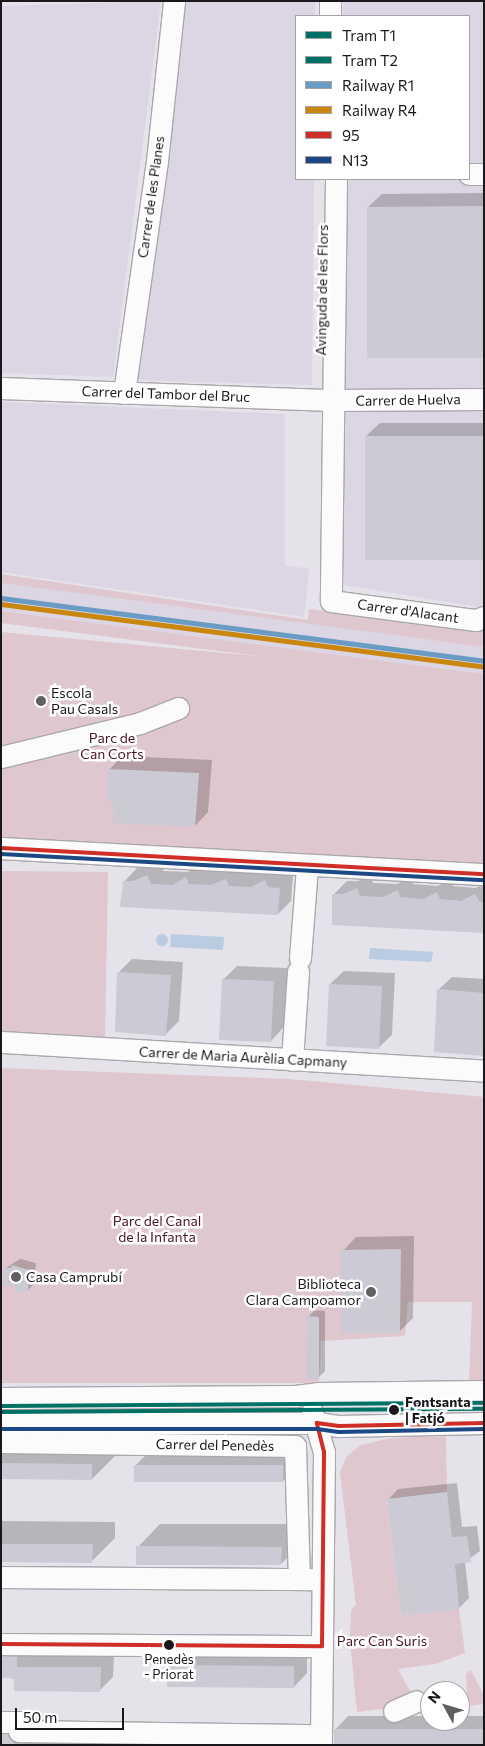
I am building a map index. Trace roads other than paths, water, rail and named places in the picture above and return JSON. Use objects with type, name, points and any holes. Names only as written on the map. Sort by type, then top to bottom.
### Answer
[{"type":"street","name":"Carrer de les Planes","points":[[124,393],[157,161],[174,1]]},
{"type":"street","points":[[330,1],[330,15]]},
{"type":"street","points":[[470,174],[484,174]]},
{"type":"street","name":"Avinguda de les Flors","points":[[324,180],[321,376],[332,400]]},
{"type":"street","name":"Avinguda de les Flors","points":[[331,601],[336,180]]},
{"type":"street","name":"Carrer del Tambor del Bruc","points":[[1,388],[332,400]]},
{"type":"street","name":"Carrer de Huelva","points":[[332,400],[484,398]]},
{"type":"street","name":"Carrer d'Alacant","points":[[331,601],[476,620],[484,617]]},
{"type":"street","points":[[1,757],[140,723],[178,708]]},
{"type":"street","points":[[1,848],[307,866],[484,874]]},
{"type":"street","points":[[292,1060],[307,866]]},
{"type":"street","name":"Carrer de Maria Aurèlia Capmany","points":[[1,1042],[484,1071]]},
{"type":"street","points":[[1,1398],[295,1396],[318,1393],[484,1391]]},
{"type":"street","points":[[1,1722],[19,1722],[19,1731],[321,1740],[324,1452],[317,1423],[310,1408],[295,1396]]},
{"type":"street","points":[[1,1423],[317,1423],[339,1426],[484,1423]]},
{"type":"street","name":"Carrer del Penedès","points":[[1,1442],[295,1446],[299,1579]]},
{"type":"street","points":[[1,1577],[322,1580]]},
{"type":"street","points":[[1,1644],[322,1646]]},
{"type":"street","points":[[394,1711],[416,1701]]},
{"type":"water","points":[[164,934],[167,935],[167,945],[160,946],[157,945],[156,938],[157,935]]},
{"type":"water","points":[[171,934],[224,937],[223,950],[170,947]]},
{"type":"water","points":[[370,948],[433,952],[431,962],[369,959]]},
{"type":"tram line","name":"T1","points":[[1,1406],[484,1403]]},
{"type":"tram line","name":"T2","points":[[1,1412],[484,1409]]},
{"type":"rail line","name":"R1","points":[[1,598],[484,661]]},
{"type":"rail line","name":"R4","points":[[1,604],[483,667]]},
{"type":"place","name":"Escola Pau Casals","points":[[41,701]]},
{"type":"place","name":"Casa Camprubí","points":[[16,1277]]},
{"type":"place","name":"Biblioteca Clara Campoamor","points":[[371,1292]]},
{"type":"place","name":"Fontsanta | Fatjó","points":[[394,1410]]},
{"type":"place","name":"Penedès - Priorat","points":[[169,1645]]},
{"type":"park label","name":"Parc de Can Corts","points":[[112,746]]},
{"type":"park label","name":"Parc del Canal de la Infanta","points":[[157,1230]]},
{"type":"park label","name":"Parc Can Suris","points":[[382,1641]]}]
